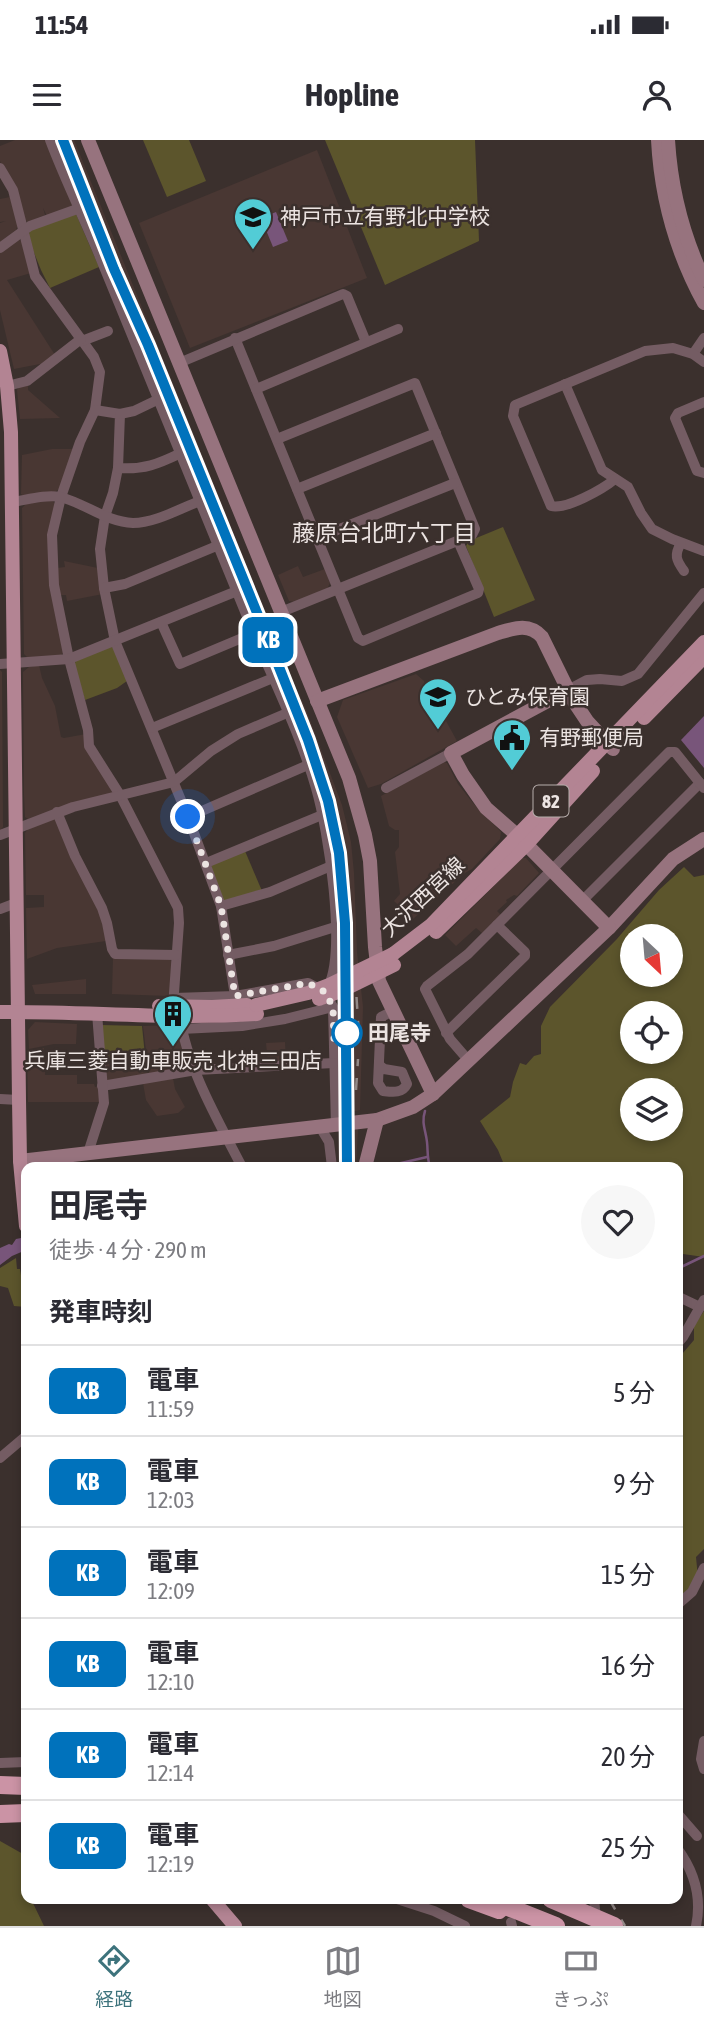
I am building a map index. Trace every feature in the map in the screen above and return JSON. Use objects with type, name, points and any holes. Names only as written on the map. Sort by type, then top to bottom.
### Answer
[{"type":"highway","points":[[0,1785],[21,1786]]},
{"type":"highway","points":[[0,1802],[21,1803]]},
{"type":"highway","points":[[0,1814],[21,1813]]},
{"type":"highway","points":[[480,1904],[536,1926]]},
{"type":"highway","points":[[494,1904],[512,1918],[556,1926]]},
{"type":"highway","points":[[549,1904],[598,1926]]},
{"type":"highway","points":[[563,1904],[614,1926]]},
{"type":"main road","points":[[0,351],[11,424],[6,486],[12,502],[7,663],[15,830],[21,1172]]},
{"type":"main road","points":[[674,673],[704,633]]},
{"type":"main road","name":"大沢西宮線","points":[[0,1012],[17,1008],[116,1004],[210,1018],[322,998],[341,991],[437,932],[704,642]]},
{"type":"main road","name":"大沢西宮線","points":[[610,746],[704,657]]},
{"type":"main road","name":"大沢西宮線","points":[[0,1003],[17,1008],[97,1013],[177,1013]]},
{"type":"main road","points":[[216,1904],[235,1926]]},
{"type":"street","points":[[50,140],[219,545],[316,788],[331,866],[335,927],[333,966],[330,984],[325,992]]},
{"type":"street","points":[[658,140],[661,178],[673,230],[683,260],[704,303]]},
{"type":"street","points":[[668,140],[681,220],[704,280]]},
{"type":"street","points":[[92,141],[179,363],[349,778],[365,835],[373,894],[377,968],[382,990],[433,1094]]},
{"type":"street","points":[[0,168],[13,190],[35,276],[94,357],[100,372],[95,410],[80,442],[61,497],[52,535],[54,585],[69,659],[88,730],[89,746],[120,795],[178,908],[177,1013],[196,1070],[239,1162]]},
{"type":"street","points":[[0,248],[30,226],[80,208]]},
{"type":"street","points":[[179,363],[343,294],[347,296],[366,342]]},
{"type":"street","points":[[256,389],[398,329]]},
{"type":"street","points":[[7,386],[27,381],[82,340],[108,331]]},
{"type":"street","points":[[235,338],[358,638],[363,641],[478,593],[479,589],[458,541]]},
{"type":"street","points":[[692,354],[704,338]]},
{"type":"street","points":[[615,479],[602,489],[559,507],[549,503],[513,411],[519,402],[645,351],[673,348],[692,354],[704,362]]},
{"type":"street","points":[[277,439],[415,383],[475,529],[472,535],[458,541],[281,612]]},
{"type":"street","points":[[565,384],[602,470],[632,491],[641,513],[652,529],[704,551]]},
{"type":"street","points":[[95,410],[120,414],[134,411],[157,400]]},
{"type":"street","points":[[704,402],[678,413],[675,418],[697,471],[704,473]]},
{"type":"street","points":[[120,414],[118,468],[105,516],[100,550],[104,588],[115,641],[174,782],[221,906],[235,996]]},
{"type":"street","points":[[297,489],[436,433]]},
{"type":"street","points":[[118,468],[147,468],[181,453]]},
{"type":"street","points":[[317,538],[455,483]]},
{"type":"street","points":[[12,502],[61,497],[122,522],[143,522],[200,501]]},
{"type":"street","points":[[681,543],[676,551],[676,559],[684,571]]},
{"type":"street","points":[[104,588],[125,584],[219,545]]},
{"type":"street","points":[[7,663],[69,659],[237,590]]},
{"type":"street","points":[[386,788],[587,680],[622,681],[638,674],[704,593]]},
{"type":"street","points":[[162,622],[180,664],[254,633]]},
{"type":"street","points":[[317,701],[477,640],[522,627],[534,630],[542,637],[584,716],[610,746]]},
{"type":"street","points":[[152,728],[273,678]]},
{"type":"street","points":[[0,835],[73,807],[174,782],[211,751],[238,734],[287,713]]},
{"type":"street","points":[[470,1061],[446,1033],[425,989],[468,954],[669,752],[675,752],[702,785],[582,901]]},
{"type":"street","points":[[451,753],[486,808],[522,840],[608,928]]},
{"type":"street","points":[[188,817],[308,765]]},
{"type":"street","points":[[57,812],[75,856],[102,908],[112,949],[116,954],[176,955]]},
{"type":"street","points":[[206,863],[322,815]]},
{"type":"street","points":[[20,1161],[377,1120],[413,1107],[433,1094],[470,1061],[608,928],[673,859],[704,839]]},
{"type":"street","points":[[221,906],[270,892],[331,866]]},
{"type":"street","points":[[0,909],[16,903]]},
{"type":"street","points":[[446,1033],[525,956],[525,952],[497,925]]},
{"type":"street","points":[[228,956],[274,946],[335,927]]},
{"type":"street","points":[[177,1013],[235,996],[308,983],[325,992],[333,1007],[334,1063],[330,1126],[323,1132],[329,1142],[331,1162]]},
{"type":"street","points":[[177,1013],[242,1026],[333,1007]]},
{"type":"street","points":[[379,1065],[384,1069],[399,1070],[407,1084],[405,1088],[400,1092],[383,1091],[377,1083],[381,1017],[393,1011]]},
{"type":"street","points":[[88,1153],[103,1110],[104,1095],[97,1013]]},
{"type":"street","points":[[102,1086],[196,1070],[334,1063]]},
{"type":"street","points":[[0,1098],[19,1100]]},
{"type":"street","points":[[366,1162],[377,1120]]},
{"type":"street","points":[[683,1299],[702,1304],[683,1338]]},
{"type":"street","points":[[0,1458],[21,1441]]},
{"type":"street","points":[[683,1600],[692,1592],[704,1568]]},
{"type":"street","points":[[704,1741],[701,1759],[704,1769]]},
{"type":"street","points":[[0,1763],[21,1762]]},
{"type":"street","points":[[683,1821],[697,1836]]},
{"type":"street","points":[[683,1856],[689,1864],[698,1894],[696,1926]]},
{"type":"street","points":[[412,1904],[465,1926]]},
{"type":"street","points":[[593,1904],[598,1926]]},
{"type":"shaded area","points":[[15,140],[47,140],[74,202],[71,208],[47,216],[43,208],[45,215],[28,222],[24,220],[0,161],[0,146]]},
{"type":"shaded area","points":[[58,140],[74,140],[288,667],[286,668],[305,707],[342,805],[351,842],[363,1007],[360,1110],[343,1113],[343,1046],[346,1045],[345,1006],[339,1006],[340,888],[329,819],[315,767]]},
{"type":"shaded area","points":[[143,140],[189,140],[206,181],[167,197]]},
{"type":"shaded area","points":[[325,140],[475,140],[479,241],[385,285]]},
{"type":"shaded area","name":"神戸市立有野北中学校","points":[[317,150],[367,278],[190,348],[139,223]]},
{"type":"shaded area","points":[[10,197],[18,224],[16,230],[0,242],[0,223],[6,221],[0,222],[0,199]]},
{"type":"shaded area","points":[[276,212],[288,241],[273,247],[261,218]]},
{"type":"shaded area","points":[[76,214],[99,267],[50,288],[28,238],[30,230]]},
{"type":"shaded area","points":[[15,239],[22,241],[31,273],[7,280],[55,355],[41,365],[14,369],[0,310],[0,252]]},
{"type":"shaded area","points":[[28,385],[28,390],[60,418],[20,419],[17,390],[20,386]]},
{"type":"shaded area","points":[[52,449],[74,449],[59,489],[26,497],[21,494],[22,455]]},
{"type":"shaded area","points":[[52,500],[55,504],[51,533],[64,652],[59,657],[29,659],[24,654],[22,508],[26,504]]},
{"type":"shaded area","points":[[503,527],[535,600],[494,617],[466,546],[469,541]]},
{"type":"shaded area","points":[[64,561],[98,568],[103,594],[67,601],[66,595],[59,595],[57,568],[65,567]]},
{"type":"shaded area","points":[[298,566],[303,577],[325,569],[330,583],[327,589],[294,602],[289,601],[278,575]]},
{"type":"shaded area","points":[[110,646],[115,648],[127,681],[117,688],[85,700],[74,666],[76,660]]},
{"type":"shaded area","points":[[39,665],[55,706],[61,737],[86,734],[114,790],[112,793],[28,819],[25,817],[24,795],[23,672],[29,667]]},
{"type":"shaded area","points":[[0,670],[3,827],[0,831]]},
{"type":"shaded area","points":[[416,674],[424,681],[457,741],[381,784],[368,788],[337,717],[343,700]]},
{"type":"shaded area","points":[[704,716],[704,768],[681,740]]},
{"type":"shaded area","points":[[444,762],[473,803],[501,832],[500,839],[472,869],[413,919],[394,901],[400,894],[395,852],[399,847],[399,830],[389,826],[381,796]]},
{"type":"shaded area","points":[[53,819],[57,821],[93,897],[106,941],[57,948],[27,959],[26,908],[44,907],[44,895],[26,895],[25,833],[28,829]]},
{"type":"shaded area","points":[[245,851],[262,891],[235,901],[222,900],[210,869],[212,865]]},
{"type":"shaded area","points":[[522,858],[526,858],[539,873],[517,896],[506,900],[497,911],[501,915],[482,933],[476,928],[456,946],[445,935]]},
{"type":"shaded area","points":[[684,867],[694,877],[704,875],[704,1257],[683,1254],[683,1162],[503,1162],[480,1121],[510,1097],[520,1063],[526,1065],[534,1056],[541,1054],[541,1026],[550,1007],[620,935],[620,987],[683,987],[683,924],[630,924],[659,890]]},
{"type":"shaded area","points":[[113,957],[169,958],[173,963],[169,996],[112,994]]},
{"type":"shaded area","points":[[86,979],[86,994],[35,994],[32,985]]},
{"type":"shaded area","points":[[35,1022],[77,1024],[76,1044],[54,1044],[29,1049],[28,1030]]},
{"type":"shaded area","points":[[101,1025],[142,1026],[145,1056],[104,1063]]},
{"type":"shaded area","points":[[176,1025],[180,1029],[190,1065],[187,1069],[149,1075],[143,1026]]},
{"type":"shaded area","points":[[285,1042],[286,1062],[268,1064],[266,1043]]},
{"type":"shaded area","points":[[44,1048],[45,1075],[77,1075],[77,1084],[98,1086],[100,1102],[28,1102],[27,1050]]},
{"type":"shaded area","points":[[145,1057],[148,1075],[107,1082],[102,1065]]},
{"type":"shaded area","points":[[173,1078],[175,1089],[185,1107],[178,1113],[157,1116],[146,1100],[143,1083]]},
{"type":"shaded area","points":[[358,1129],[356,1162],[341,1162],[340,1130]]},
{"type":"shaded area","points":[[21,1238],[21,1252],[0,1265],[0,1248],[12,1245],[16,1239]]},
{"type":"shaded area","points":[[16,1258],[21,1275],[21,1307],[14,1306],[8,1288],[0,1286],[0,1268]]},
{"type":"shaded area","points":[[704,1311],[704,1549],[696,1557],[698,1578],[683,1604],[683,1353],[694,1340],[694,1326]]},
{"type":"shaded area","points":[[0,1841],[21,1853],[21,1904],[33,1904],[44,1926],[0,1926]]},
{"type":"waterway","points":[[425,1111],[429,1162]]},
{"type":"waterway","points":[[406,1162],[427,1157]]},
{"type":"waterway","points":[[683,1266],[704,1256]]},
{"type":"railway","points":[[63,140],[208,492],[308,740],[322,782],[337,839],[342,877],[347,1037]]},
{"type":"railway","points":[[355,973],[359,1037]]},
{"type":"railway","points":[[347,1044],[347,1162]]},
{"type":"railway","points":[[356,1090],[358,1059]]},
{"type":"railway","points":[[612,1904],[625,1926]]},
{"type":"train","name":"KB","points":[[63,140],[275,657],[323,782],[333,818],[343,888],[347,1162]]},
{"type":"place","name":"神戸市立有野北中学校","points":[[253,251]]},
{"type":"place","name":"ひとみ保育園","points":[[438,731]]},
{"type":"place","name":"有野郵便局","points":[[512,772]]},
{"type":"place","name":"田尾寺","points":[[347,1033]]},
{"type":"place","name":"兵庫三菱自動車販売 北神三田店","points":[[173,1048]]},
{"type":"district","name":"藤原台北町六丁目","points":[[384,533]]},
{"type":"route","points":[[188,817],[221,906],[235,996],[308,983],[325,992],[333,1007],[334,1041],[347,1033]]}]
